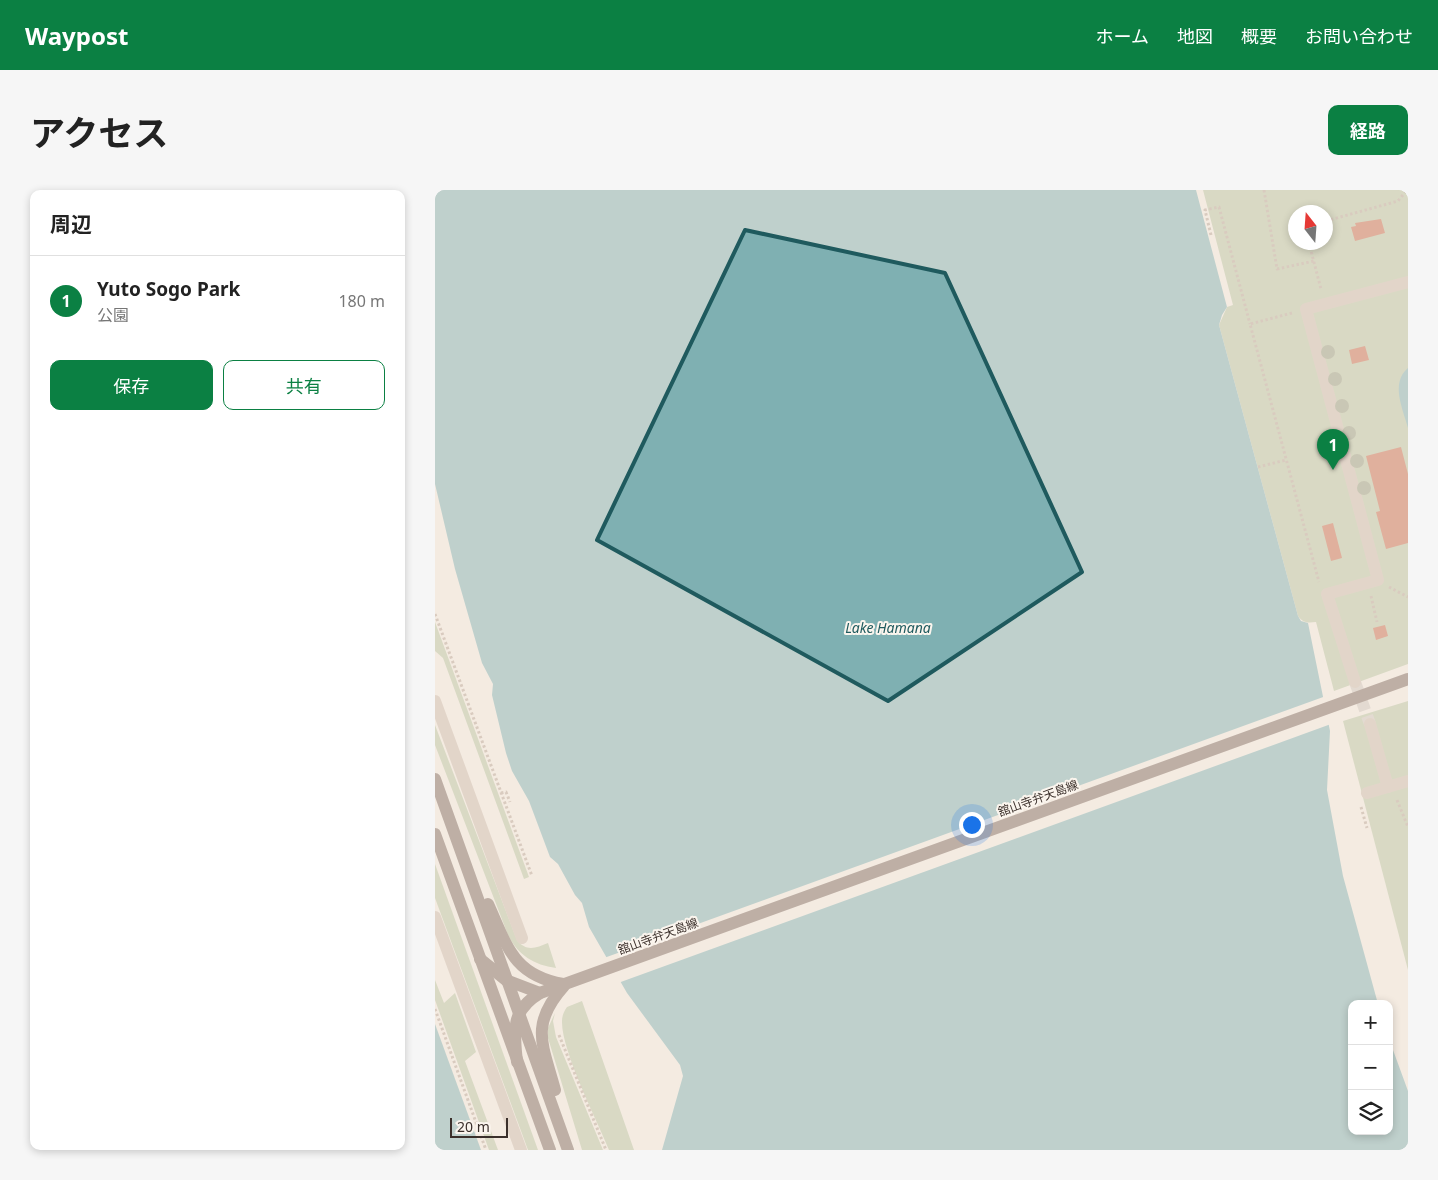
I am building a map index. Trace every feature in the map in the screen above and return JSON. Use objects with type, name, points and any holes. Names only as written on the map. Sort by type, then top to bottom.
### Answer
[{"type":"main road","name":"舘山寺弁天島線","points":[[540,993],[1408,679]]},
{"type":"main road","points":[[435,779],[569,1150]]},
{"type":"main road","points":[[443,801],[512,955],[532,975],[542,980],[565,984],[548,1005],[541,1029],[542,1041],[569,1150]]},
{"type":"main road","points":[[435,834],[550,1150]]},
{"type":"main road","points":[[479,957],[508,981],[540,993]]},
{"type":"main road","points":[[517,1062],[515,1034],[519,1013],[531,998],[540,993]]},
{"type":"lane","points":[[1355,682],[1327,594],[1378,580],[1306,309],[1408,282]]},
{"type":"lane","points":[[435,701],[522,938]]},
{"type":"lane","points":[[1370,724],[1388,787]]},
{"type":"lane","points":[[1367,793],[1408,780]]},
{"type":"lane","points":[[435,917],[521,1150]]},
{"type":"path","points":[[1264,190],[1277,269],[1314,261]]},
{"type":"path","points":[[1333,219],[1398,201],[1407,190]]},
{"type":"path","points":[[1211,235],[1205,210],[1219,207],[1322,595],[1327,594]]},
{"type":"path","points":[[1312,250],[1325,304]]},
{"type":"path","points":[[1250,324],[1306,309]]},
{"type":"path","points":[[1259,467],[1286,460]]},
{"type":"path","points":[[1371,599],[1377,622]]},
{"type":"path","points":[[435,614],[532,876]]},
{"type":"path","points":[[501,793],[506,792],[510,802]]},
{"type":"path","points":[[1361,807],[1367,828]]},
{"type":"path","points":[[1399,807],[1408,827]]},
{"type":"path","points":[[435,1009],[486,1150]]},
{"type":"path","points":[[557,1028],[606,1150]]},
{"type":"highlighted area","points":[[745,230],[945,273],[1082,572],[888,701],[597,540]]},
{"type":"green space","points":[[1203,190],[1408,190],[1408,664],[1334,691],[1316,622],[1306,622],[1298,616],[1219,325],[1227,307],[1233,305]]},
{"type":"green space","points":[[435,622],[529,877],[524,879],[443,658],[435,651]]},
{"type":"green space","points":[[1408,701],[1408,970],[1343,721]]},
{"type":"green space","points":[[435,725],[517,940],[528,948],[548,943],[556,968],[548,967],[527,958],[508,935],[435,745]]},
{"type":"green space","points":[[435,864],[538,1150],[528,1150],[435,898]]},
{"type":"green space","points":[[435,980],[444,1003],[455,993],[476,1052],[465,1061],[498,1150],[489,1150],[435,1000]]},
{"type":"green space","points":[[582,1001],[634,1150],[609,1150],[573,1067],[563,1034],[562,1019],[567,1007]]},
{"type":"green space","points":[[555,1013],[553,1021],[556,1037],[603,1150],[582,1150],[548,1038],[548,1028]]},
{"type":"water","name":"Lake Hamana","points":[[435,190],[1196,190],[1227,307],[1219,325],[1298,616],[1301,621],[1308,623],[1330,731],[1327,790],[1343,876],[1377,1000],[1348,1000],[1348,1135],[1393,1135],[1393,1050],[1408,1091],[1408,1150],[662,1150],[683,1076],[680,1065],[627,993],[589,927],[582,903],[575,895],[558,864],[550,857],[529,801],[512,771],[492,695],[493,684],[482,663],[455,569],[435,484]]},
{"type":"water","points":[[1408,368],[1408,428],[1401,405],[1399,389],[1403,374]]},
{"type":"water","points":[[435,1024],[481,1150],[435,1150]]},
{"type":"pier","points":[[1326,696],[1331,724],[618,983],[604,958]]},
{"type":"building","points":[[1381,219],[1385,233],[1355,241],[1351,227],[1356,226],[1355,223]]},
{"type":"building","points":[[1365,346],[1369,360],[1352,364],[1349,350]]},
{"type":"building","points":[[1401,447],[1408,474],[1408,543],[1386,549],[1376,512],[1380,511],[1366,456]]},
{"type":"building","points":[[1333,523],[1342,558],[1331,561],[1322,526]]},
{"type":"building","points":[[1385,625],[1388,636],[1376,640],[1373,628]]},
{"type":"tunnel","points":[[1355,682],[1370,724]]},
{"type":"place","name":"Yuto Sogo Park","points":[[1333,470]]}]
